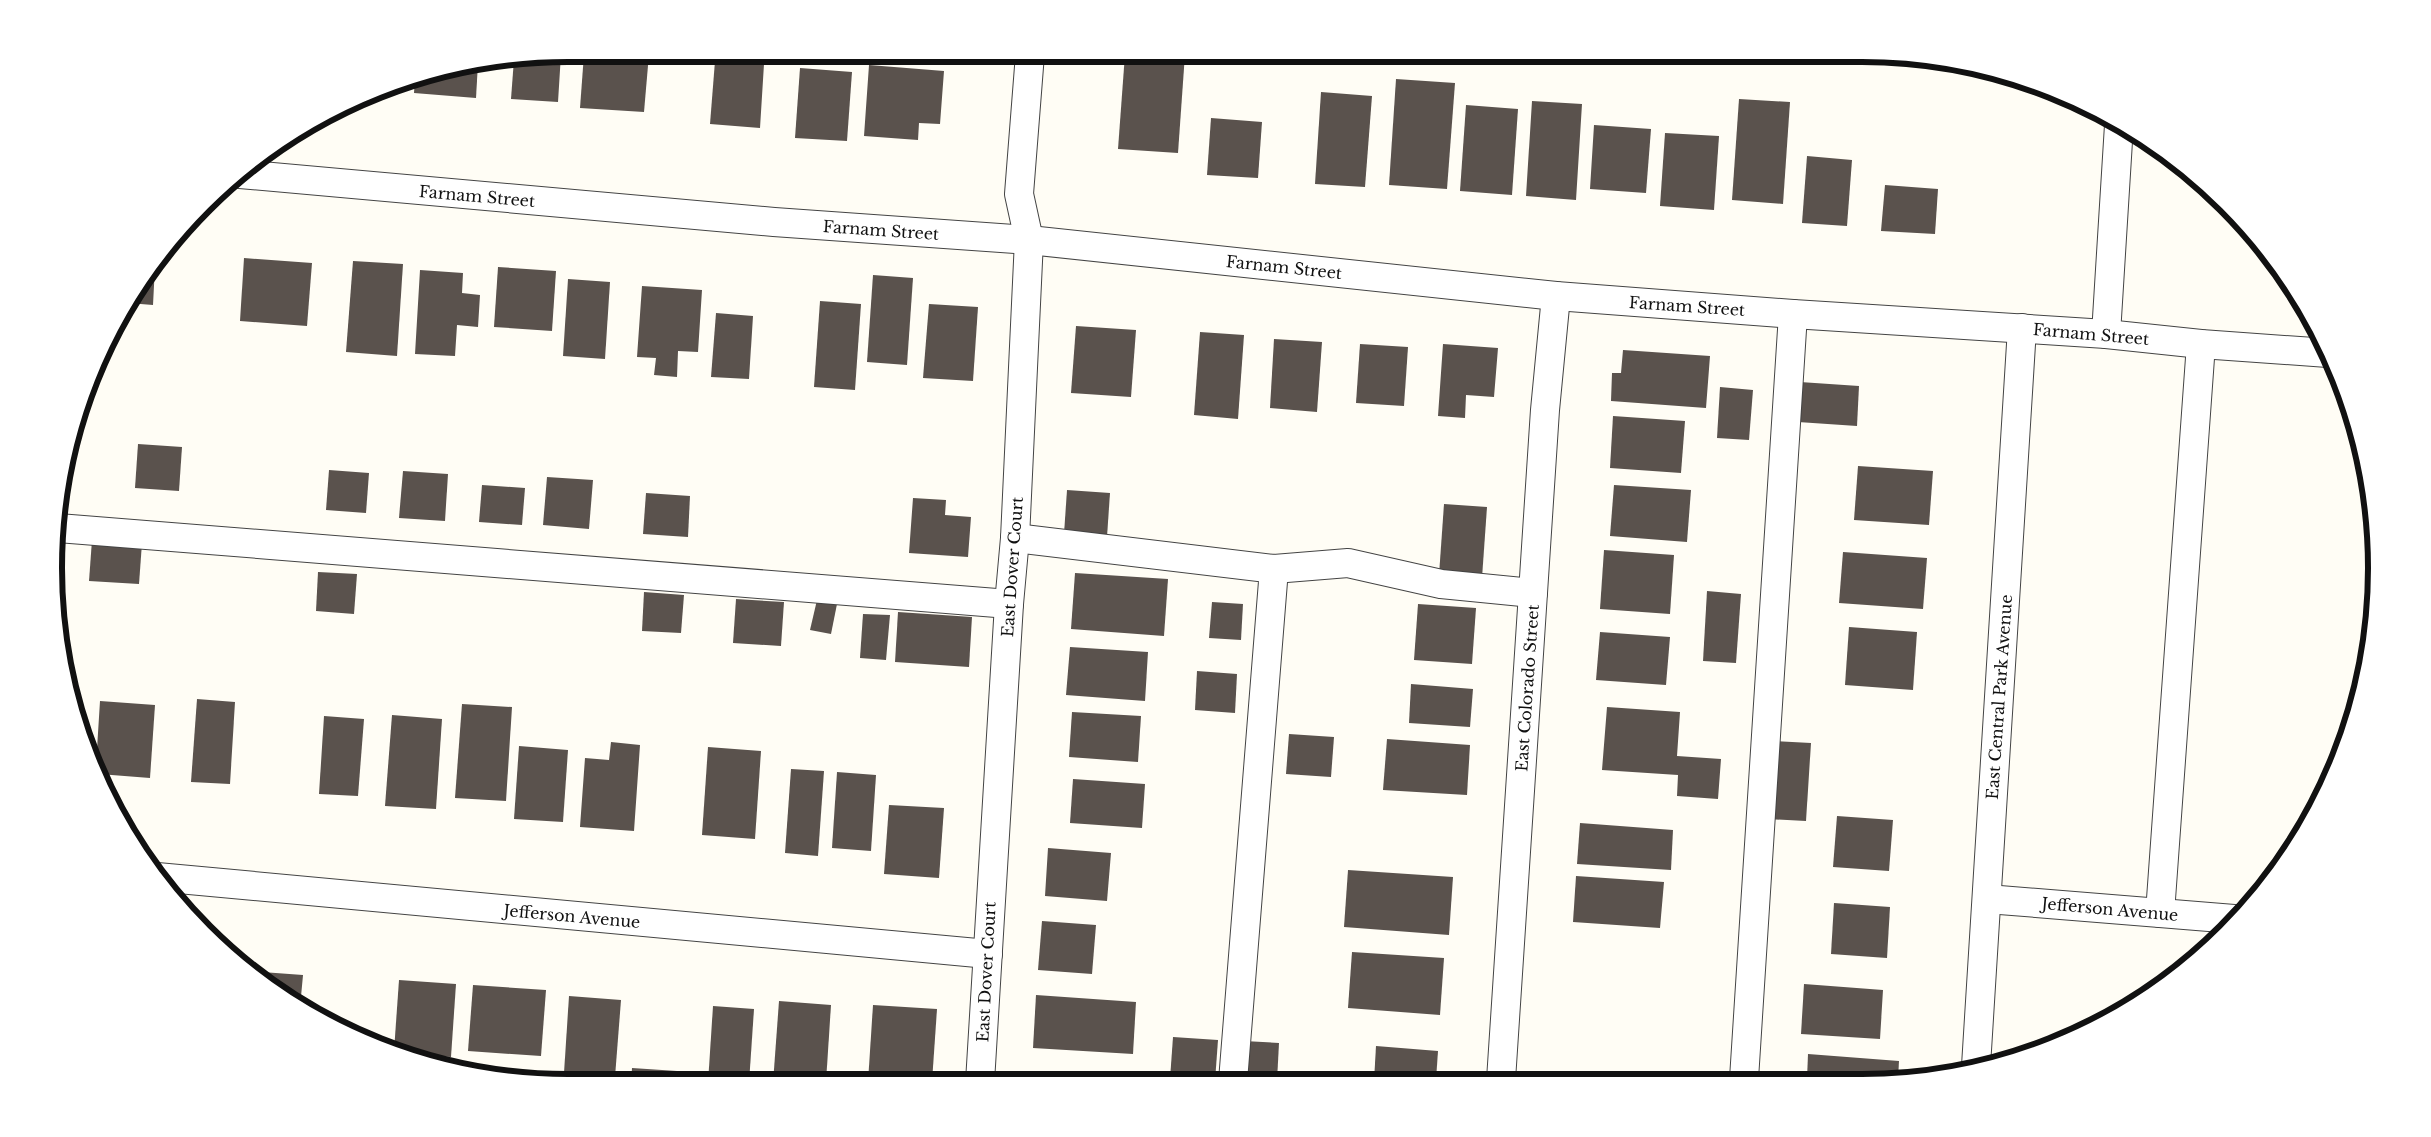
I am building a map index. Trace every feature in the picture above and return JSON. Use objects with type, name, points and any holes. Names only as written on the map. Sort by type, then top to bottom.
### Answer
[{"type":"street","name":"East Dover Court","points":[[980,1074],[1009,604],[1015,538],[1029,240],[1019,194],[1029,62]]},
{"type":"street","points":[[2106,334],[2119,132]]},
{"type":"street","name":"Farnam Street","points":[[251,175],[774,222],[1029,240],[1556,296],[1793,314],[2106,334],[2201,344],[2319,352]]},
{"type":"street","name":"East Colorado Street","points":[[1501,1074],[1545,410],[1556,296]]},
{"type":"street","points":[[1744,1074],[1793,314]]},
{"type":"street","name":"East Central Park Avenue","points":[[1976,1061],[2022,328]]},
{"type":"street","points":[[2160,912],[2201,344]]},
{"type":"street","points":[[65,529],[1009,604]]},
{"type":"street","points":[[1015,538],[1274,569],[1348,563],[1441,584],[1533,593]]},
{"type":"street","points":[[1234,1074],[1274,569]]},
{"type":"street","name":"Jefferson Avenue","points":[[169,879],[988,954]]},
{"type":"street","name":"Jefferson Avenue","points":[[1987,898],[2228,918]]},
{"type":"building","points":[[560,62],[558,102],[511,99],[513,66]]},
{"type":"building","points":[[583,62],[648,62],[644,112],[580,108]]},
{"type":"building","points":[[715,62],[764,64],[760,128],[710,124]]},
{"type":"building","points":[[1124,62],[1184,62],[1178,153],[1118,149]]},
{"type":"building","points":[[869,65],[944,71],[940,124],[919,123],[918,140],[864,136]]},
{"type":"building","points":[[800,68],[852,72],[847,141],[795,138]]},
{"type":"building","points":[[478,71],[476,98],[414,93],[414,87]]},
{"type":"building","points":[[1396,79],[1455,83],[1447,189],[1389,185]]},
{"type":"building","points":[[1321,92],[1372,96],[1365,187],[1315,184]]},
{"type":"building","points":[[1739,99],[1790,102],[1783,204],[1732,200]]},
{"type":"building","points":[[1532,101],[1582,104],[1576,200],[1526,196]]},
{"type":"building","points":[[1466,105],[1518,109],[1512,195],[1460,191]]},
{"type":"building","points":[[1211,118],[1262,122],[1258,178],[1207,175]]},
{"type":"building","points":[[1594,125],[1651,129],[1646,193],[1590,189]]},
{"type":"building","points":[[1665,133],[1719,136],[1714,210],[1660,206]]},
{"type":"building","points":[[1807,156],[1852,160],[1847,226],[1802,223]]},
{"type":"building","points":[[1885,185],[1938,189],[1935,234],[1881,231]]},
{"type":"building","points":[[244,258],[312,263],[307,326],[240,321]]},
{"type":"building","points":[[353,261],[403,264],[397,356],[346,352]]},
{"type":"building","points":[[498,267],[556,271],[552,331],[494,327]]},
{"type":"building","points":[[420,270],[463,273],[462,293],[480,295],[478,327],[457,325],[455,356],[415,354]]},
{"type":"building","points":[[873,275],[913,278],[907,365],[867,362]]},
{"type":"building","points":[[154,278],[153,305],[137,304]]},
{"type":"building","points":[[568,279],[610,282],[605,359],[563,356]]},
{"type":"building","points":[[642,286],[702,290],[698,352],[678,351],[677,377],[654,375],[656,358],[637,357]]},
{"type":"building","points":[[820,301],[861,304],[855,390],[814,387]]},
{"type":"building","points":[[929,304],[978,307],[973,381],[923,378]]},
{"type":"building","points":[[716,313],[753,316],[749,379],[711,377]]},
{"type":"building","points":[[1076,326],[1136,330],[1131,397],[1071,393]]},
{"type":"building","points":[[1200,332],[1244,335],[1238,419],[1194,415]]},
{"type":"building","points":[[1274,339],[1322,342],[1317,412],[1270,408]]},
{"type":"building","points":[[1360,344],[1408,347],[1404,406],[1356,403]]},
{"type":"building","points":[[1443,344],[1498,348],[1494,397],[1466,395],[1465,418],[1438,416]]},
{"type":"building","points":[[1623,350],[1710,356],[1706,408],[1611,401],[1612,373],[1621,373]]},
{"type":"building","points":[[1800,382],[1859,386],[1857,426],[1798,422]]},
{"type":"building","points":[[1720,387],[1753,390],[1749,440],[1717,438]]},
{"type":"building","points":[[1613,416],[1685,421],[1681,473],[1610,468]]},
{"type":"building","points":[[138,444],[182,447],[179,491],[135,488]]},
{"type":"building","points":[[1858,466],[1933,471],[1929,525],[1854,520]]},
{"type":"building","points":[[329,470],[369,473],[366,513],[326,510]]},
{"type":"building","points":[[403,471],[448,474],[445,521],[399,518]]},
{"type":"building","points":[[547,477],[593,480],[589,529],[543,525]]},
{"type":"building","points":[[482,485],[525,488],[522,525],[479,522]]},
{"type":"building","points":[[1614,485],[1691,490],[1687,542],[1610,536]]},
{"type":"building","points":[[1067,490],[1110,493],[1107,537],[1064,534]]},
{"type":"building","points":[[646,493],[690,496],[688,537],[643,534]]},
{"type":"building","points":[[913,498],[946,500],[945,515],[971,517],[968,557],[909,553]]},
{"type":"building","points":[[1444,504],[1487,507],[1482,578],[1439,575]]},
{"type":"building","points":[[92,540],[142,543],[139,584],[89,581]]},
{"type":"building","points":[[1604,550],[1674,555],[1670,614],[1600,609]]},
{"type":"building","points":[[1843,552],[1927,558],[1923,609],[1839,603]]},
{"type":"building","points":[[318,572],[357,574],[354,614],[316,611]]},
{"type":"building","points":[[1075,573],[1168,579],[1164,636],[1071,629]]},
{"type":"building","points":[[1707,591],[1741,594],[1736,663],[1703,661]]},
{"type":"building","points":[[644,592],[684,595],[681,633],[642,631]]},
{"type":"building","points":[[736,599],[784,602],[781,646],[733,643]]},
{"type":"building","points":[[817,600],[837,604],[831,634],[810,630]]},
{"type":"building","points":[[1212,602],[1243,604],[1241,640],[1209,638]]},
{"type":"building","points":[[1418,604],[1476,608],[1472,664],[1414,660]]},
{"type":"building","points":[[898,612],[972,617],[969,667],[895,662]]},
{"type":"building","points":[[863,614],[890,615],[886,660],[860,658]]},
{"type":"building","points":[[1849,627],[1917,632],[1913,690],[1845,685]]},
{"type":"building","points":[[1600,632],[1670,637],[1666,685],[1596,680]]},
{"type":"building","points":[[1070,647],[1148,652],[1145,701],[1066,695]]},
{"type":"building","points":[[1197,671],[1237,674],[1235,713],[1195,710]]},
{"type":"building","points":[[1411,684],[1473,689],[1470,727],[1409,723]]},
{"type":"building","points":[[197,699],[235,702],[230,784],[191,782]]},
{"type":"building","points":[[100,701],[155,705],[150,778],[107,775],[97,751]]},
{"type":"building","points":[[462,704],[512,707],[506,801],[455,798]]},
{"type":"building","points":[[1607,707],[1680,712],[1677,756],[1721,759],[1718,799],[1677,796],[1678,775],[1602,770]]},
{"type":"building","points":[[1072,712],[1141,716],[1138,762],[1069,757]]},
{"type":"building","points":[[392,715],[442,719],[436,809],[385,806]]},
{"type":"building","points":[[324,716],[364,719],[358,796],[319,794]]},
{"type":"building","points":[[1289,734],[1334,737],[1331,777],[1286,774]]},
{"type":"building","points":[[1387,739],[1470,745],[1467,795],[1383,790]]},
{"type":"building","points":[[1773,741],[1811,743],[1806,821],[1767,819]]},
{"type":"building","points":[[611,742],[640,745],[634,831],[580,827],[585,758],[609,760]]},
{"type":"building","points":[[519,746],[568,750],[563,822],[514,819]]},
{"type":"building","points":[[708,747],[761,751],[755,839],[702,835]]},
{"type":"building","points":[[791,769],[824,771],[818,856],[785,853]]},
{"type":"building","points":[[837,772],[876,775],[871,851],[832,848]]},
{"type":"building","points":[[1073,779],[1145,784],[1142,828],[1070,823]]},
{"type":"building","points":[[889,805],[944,808],[939,878],[884,874]]},
{"type":"building","points":[[1837,816],[1893,820],[1889,871],[1833,867]]},
{"type":"building","points":[[1580,823],[1673,830],[1671,870],[1577,864]]},
{"type":"building","points":[[1048,848],[1111,853],[1107,901],[1045,896]]},
{"type":"building","points":[[1348,870],[1453,877],[1449,935],[1344,927]]},
{"type":"building","points":[[1576,876],[1664,882],[1660,928],[1573,922]]},
{"type":"building","points":[[1834,903],[1890,907],[1887,958],[1831,954]]},
{"type":"building","points":[[1042,921],[1096,925],[1092,974],[1038,970]]},
{"type":"building","points":[[1352,952],[1444,958],[1440,1015],[1348,1008]]},
{"type":"building","points":[[263,972],[303,975],[301,998]]},
{"type":"building","points":[[399,980],[456,984],[451,1057],[434,1056],[395,1044]]},
{"type":"building","points":[[1804,984],[1883,990],[1880,1039],[1801,1034]]},
{"type":"building","points":[[473,985],[546,990],[541,1056],[468,1051]]},
{"type":"building","points":[[1036,995],[1136,1002],[1133,1054],[1033,1048]]},
{"type":"building","points":[[569,996],[621,1000],[615,1074],[564,1073]]},
{"type":"building","points":[[779,1001],[831,1005],[827,1074],[774,1074]]},
{"type":"building","points":[[873,1005],[937,1009],[933,1074],[869,1074]]},
{"type":"building","points":[[713,1006],[754,1009],[750,1074],[709,1074]]},
{"type":"building","points":[[1173,1037],[1218,1040],[1216,1074],[1170,1074]]},
{"type":"building","points":[[1244,1041],[1279,1043],[1277,1074],[1242,1074]]},
{"type":"building","points":[[1376,1046],[1438,1051],[1436,1074],[1374,1074]]},
{"type":"building","points":[[1808,1054],[1899,1061],[1898,1073],[1807,1074]]},
{"type":"building","points":[[632,1068],[677,1071],[677,1074],[632,1074]]}]
